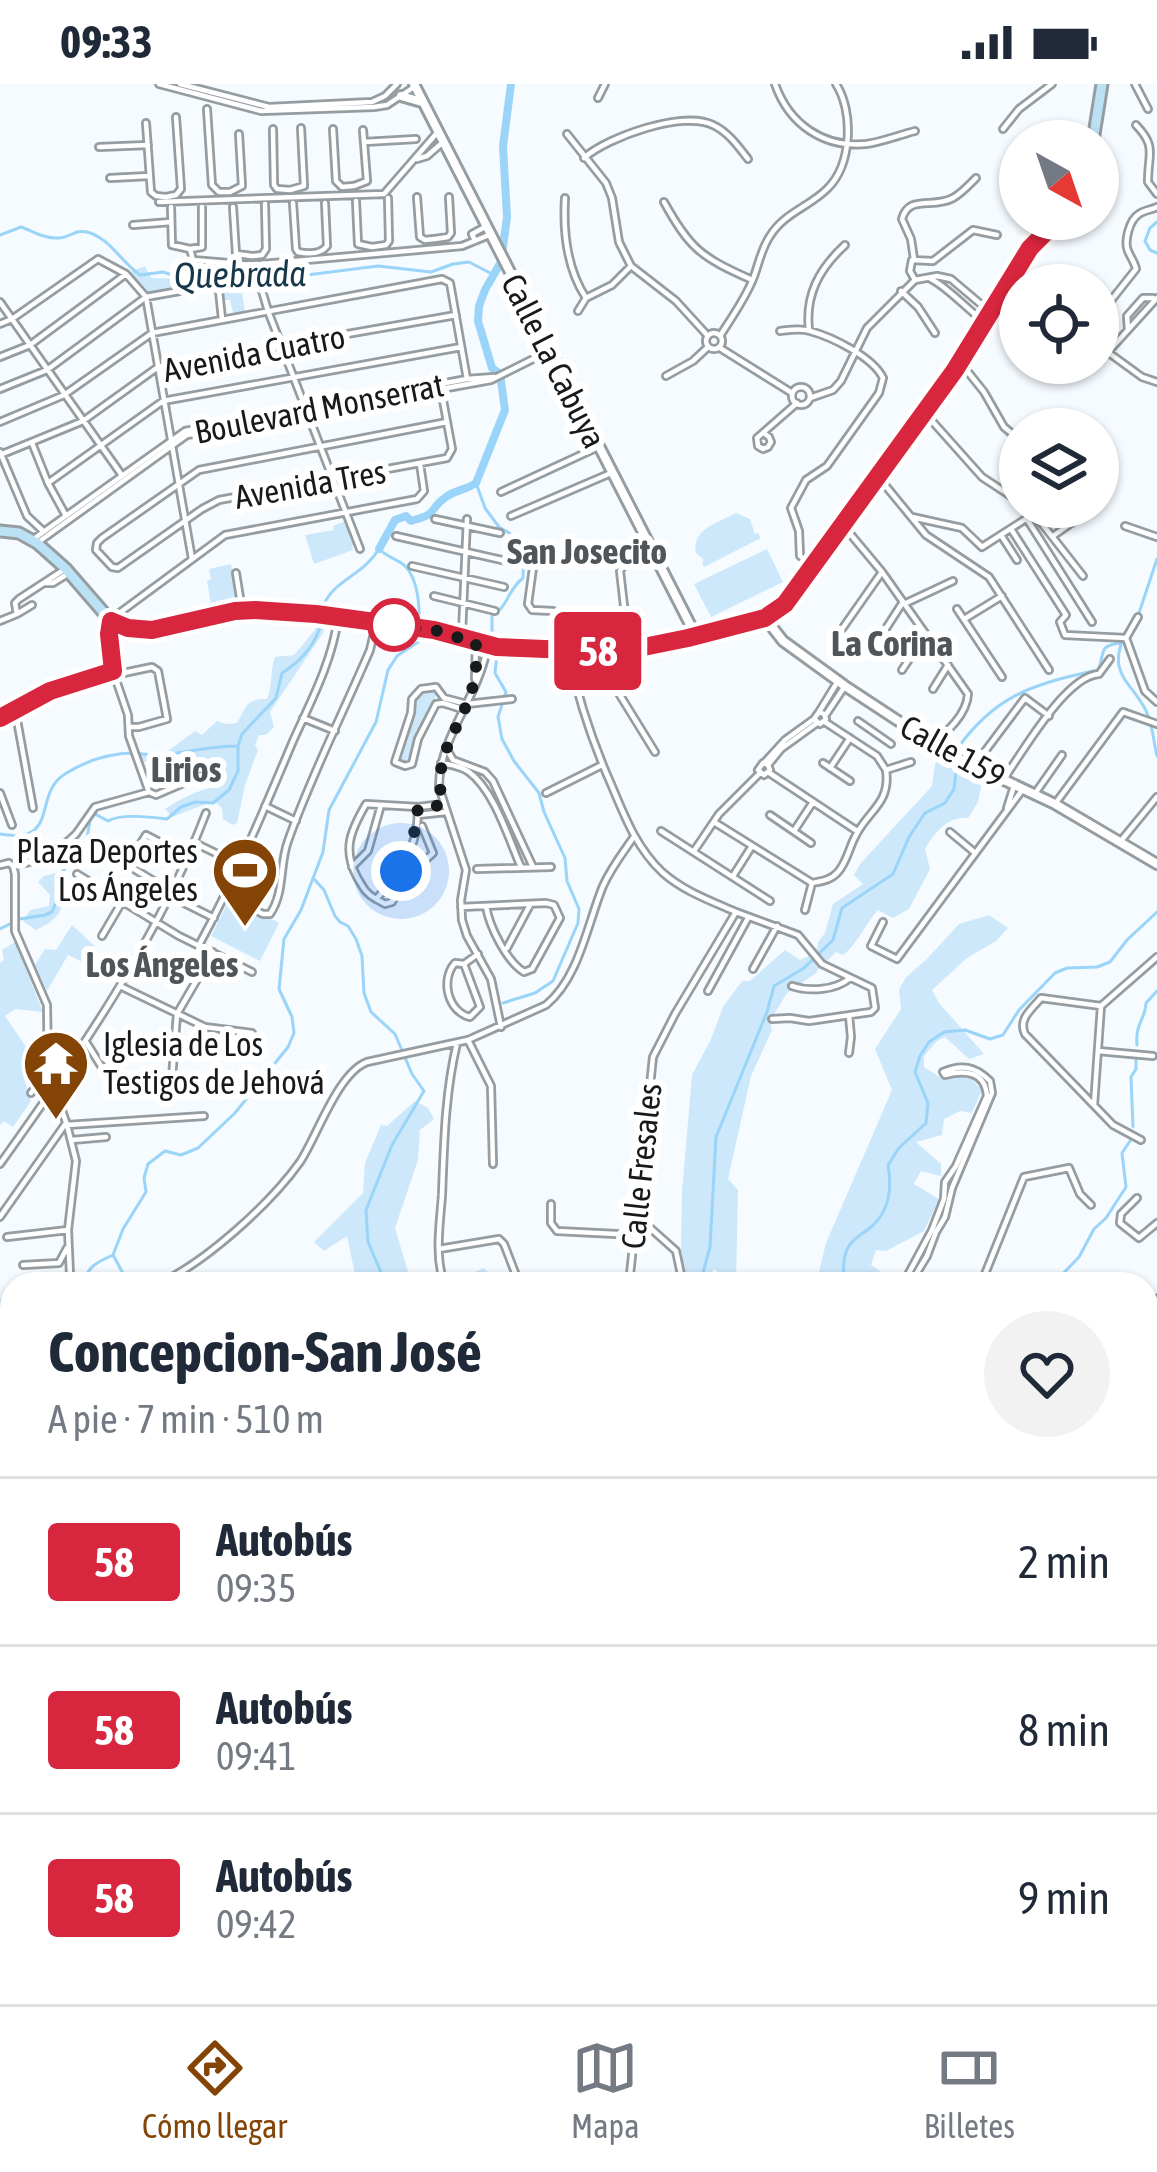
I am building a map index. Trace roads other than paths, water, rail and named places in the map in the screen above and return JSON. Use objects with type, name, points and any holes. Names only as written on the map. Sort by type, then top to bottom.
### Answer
[{"type":"main road","points":[[1096,120],[1101,84]]},
{"type":"main road","points":[[1020,264],[1038,240]]},
{"type":"main road","points":[[0,531],[40,537],[111,621],[128,628],[152,630],[242,610],[327,616],[434,630],[481,644],[565,651],[619,652],[696,636],[765,618],[785,604],[999,299]]},
{"type":"street","points":[[158,84],[227,96]]},
{"type":"street","points":[[180,84],[273,112],[378,100],[397,84]]},
{"type":"street","points":[[598,98],[605,84]]},
{"type":"street","points":[[775,84],[794,120],[810,134],[866,144],[915,131]]},
{"type":"street","points":[[721,336],[778,224],[824,192],[840,170],[847,110],[836,84]]},
{"type":"street","points":[[1010,120],[1052,84]]},
{"type":"street","points":[[1135,84],[1148,109]]},
{"type":"street","points":[[343,103],[387,105],[415,85]]},
{"type":"street","name":"Calle La Cabuya","points":[[415,85],[696,636]]},
{"type":"street","points":[[400,96],[423,102]]},
{"type":"street","points":[[207,109],[212,185],[230,200]]},
{"type":"street","points":[[166,202],[181,189],[176,117]]},
{"type":"street","points":[[584,158],[608,142],[700,120],[715,125],[748,159]]},
{"type":"street","points":[[146,123],[153,194],[166,202],[384,194],[421,149],[440,138]]},
{"type":"street","points":[[1136,125],[1151,139],[1148,182],[1157,194]]},
{"type":"street","points":[[291,197],[304,185],[301,128]]},
{"type":"street","points":[[273,129],[274,185],[291,197]]},
{"type":"street","points":[[333,129],[336,182],[342,187],[367,181],[364,130]]},
{"type":"street","points":[[239,134],[242,186],[230,200],[236,254],[252,261]]},
{"type":"street","points":[[567,134],[606,183],[619,242],[631,266],[676,301],[708,336],[708,347],[666,376]]},
{"type":"street","points":[[364,142],[416,139]]},
{"type":"street","points":[[99,148],[148,145]]},
{"type":"street","points":[[110,178],[149,176]]},
{"type":"street","points":[[915,280],[909,267],[914,259],[911,238],[902,219],[906,208],[952,199],[976,178]]},
{"type":"street","points":[[353,186],[358,244],[373,250],[389,241],[388,198]]},
{"type":"street","points":[[291,197],[296,249],[313,256],[328,246],[325,203]]},
{"type":"street","points":[[417,197],[420,237],[425,240],[451,233],[449,197]]},
{"type":"street","points":[[565,198],[563,225],[570,259],[586,298]]},
{"type":"street","points":[[166,202],[173,247],[202,247],[202,208]]},
{"type":"street","points":[[664,202],[687,242],[711,262],[752,280]]},
{"type":"street","points":[[252,261],[266,249],[265,205]]},
{"type":"street","points":[[1119,289],[1136,269],[1126,243],[1133,220],[1157,206]]},
{"type":"street","points":[[133,225],[171,222]]},
{"type":"street","points":[[914,259],[933,261],[973,230],[997,235]]},
{"type":"street","points":[[190,249],[191,259],[252,261],[462,246],[475,241],[472,234],[487,231]]},
{"type":"street","points":[[434,239],[434,249]]},
{"type":"street","points":[[808,330],[812,291],[829,260],[844,245]]},
{"type":"street","points":[[0,324],[98,259],[126,274],[146,297],[192,559]]},
{"type":"street","points":[[578,311],[586,298],[612,285],[631,266]]},
{"type":"street","points":[[0,356],[30,345],[126,274]]},
{"type":"street","points":[[926,277],[988,317]]},
{"type":"street","points":[[809,398],[833,390],[875,316],[915,280],[951,279],[988,317]]},
{"type":"street","points":[[0,422],[64,395],[152,333],[446,280],[467,379]]},
{"type":"street","points":[[260,284],[360,549]]},
{"type":"street","points":[[953,297],[962,286]]},
{"type":"street","points":[[0,389],[47,370],[146,297],[217,287],[223,319]]},
{"type":"street","points":[[901,291],[935,333]]},
{"type":"street","points":[[1119,340],[1128,330],[1142,314],[1157,298],[1143,298],[1127,316],[1128,330]]},
{"type":"street","points":[[0,302],[124,477]]},
{"type":"street","name":"Avenida Cuatro","points":[[0,454],[82,421],[158,367],[456,315]]},
{"type":"street","points":[[780,331],[808,330],[854,351],[881,372],[883,385],[827,466],[806,480],[791,508],[799,531],[800,556],[813,565]]},
{"type":"street","points":[[708,336],[716,333],[723,343],[715,350],[708,347]]},
{"type":"street","points":[[48,483],[163,400],[461,347]]},
{"type":"street","points":[[720,348],[792,393],[797,404]]},
{"type":"street","name":"Boulevard Monserrat","points":[[40,537],[187,436],[494,377],[548,351]]},
{"type":"street","points":[[1119,360],[1157,382]]},
{"type":"street","points":[[959,362],[999,418]]},
{"type":"street","name":"Boulevard Monserrat","points":[[441,387],[494,377]]},
{"type":"street","points":[[179,483],[199,470],[447,422],[441,387]]},
{"type":"street","points":[[764,434],[809,398],[802,387],[792,393]]},
{"type":"street","points":[[924,411],[984,478],[999,488]]},
{"type":"street","name":"Avenida Tres","points":[[179,483],[102,538],[96,545],[108,564],[118,568],[219,500],[450,456],[447,422]]},
{"type":"street","points":[[32,442],[67,516]]},
{"type":"street","points":[[501,491],[598,447]]},
{"type":"street","points":[[0,454],[40,537]]},
{"type":"street","points":[[149,792],[114,673],[111,621],[229,533],[417,499],[422,496],[419,464]]},
{"type":"street","points":[[511,516],[611,473]]},
{"type":"street","points":[[877,474],[935,543],[988,577],[1049,670]]},
{"type":"street","points":[[19,533],[27,516]]},
{"type":"street","points":[[912,517],[962,528],[980,547],[1011,529],[1066,615],[1060,622],[1066,635],[1126,638]]},
{"type":"street","points":[[435,519],[500,533]]},
{"type":"street","points":[[461,638],[466,522]]},
{"type":"street","points":[[842,524],[882,572],[969,697],[946,733],[930,742]]},
{"type":"street","points":[[1125,526],[1157,537]]},
{"type":"street","points":[[1033,528],[1092,622]]},
{"type":"street","points":[[1047,528],[1083,576]]},
{"type":"street","points":[[1053,536],[1063,528]]},
{"type":"street","points":[[1001,535],[1017,560]]},
{"type":"street","points":[[396,536],[514,563]]},
{"type":"street","points":[[536,546],[528,604],[532,610],[555,614],[584,718],[634,838],[669,878],[735,914],[798,935],[820,963],[872,988],[875,1004],[871,1012],[809,1021],[772,1019]]},
{"type":"street","points":[[652,553],[620,571],[624,606],[616,678],[618,692],[655,752]]},
{"type":"street","points":[[412,566],[504,587]]},
{"type":"street","points":[[17,614],[17,601],[67,571]]},
{"type":"street","points":[[842,628],[882,572]]},
{"type":"street","points":[[236,573],[242,610]]},
{"type":"street","points":[[874,647],[904,603],[952,581]]},
{"type":"street","points":[[434,596],[495,610]]},
{"type":"street","points":[[964,619],[1002,596]]},
{"type":"street","points":[[0,621],[32,605]]},
{"type":"street","points":[[958,609],[1002,677]]},
{"type":"street","points":[[199,945],[266,806],[331,652],[327,616]]},
{"type":"street","points":[[1138,616],[1126,638],[1145,691],[1157,702]]},
{"type":"street","name":"Calle 159","points":[[765,618],[783,641],[930,742],[1054,804],[1157,864]]},
{"type":"street","points":[[225,896],[262,914],[275,908],[285,848],[370,650],[376,624]]},
{"type":"street","points":[[902,670],[926,634]]},
{"type":"street","points":[[481,644],[482,672],[446,747],[439,787],[466,870],[461,903],[464,928],[491,979],[501,1027]]},
{"type":"street","points":[[1002,781],[1065,695],[1085,677],[1100,674],[1110,659]]},
{"type":"street","points":[[933,689],[948,665]]},
{"type":"street","points":[[0,718],[50,691],[152,667],[158,670],[167,719],[129,727]]},
{"type":"street","points":[[694,851],[785,740],[820,718],[841,683]]},
{"type":"street","points":[[466,707],[444,698],[434,687],[415,694],[395,762],[411,765],[436,704],[466,707],[512,699]]},
{"type":"street","points":[[980,758],[1025,698],[1049,716]]},
{"type":"street","points":[[15,709],[32,808]]},
{"type":"street","points":[[1054,804],[1123,712],[1157,724]]},
{"type":"street","points":[[304,718],[335,731]]},
{"type":"street","points":[[714,822],[812,883],[836,875],[857,831],[887,790],[886,770],[877,756],[820,718]]},
{"type":"street","points":[[858,722],[891,744]]},
{"type":"street","points":[[850,738],[827,765],[850,781]]},
{"type":"street","points":[[446,747],[453,760],[471,770],[493,804],[520,867]]},
{"type":"street","points":[[1034,795],[1062,755]]},
{"type":"street","points":[[886,770],[911,762]]},
{"type":"street","points":[[441,763],[490,776],[533,867]]},
{"type":"street","points":[[546,793],[602,765]]},
{"type":"street","points":[[765,768],[857,831]]},
{"type":"street","points":[[0,866],[51,857],[95,807],[149,792],[156,795],[207,773]]},
{"type":"street","points":[[883,922],[872,946],[897,959],[995,828],[1018,788]]},
{"type":"street","points":[[0,793],[12,825]]},
{"type":"street","points":[[1120,842],[1157,797]]},
{"type":"street","points":[[493,804],[502,800]]},
{"type":"street","points":[[422,826],[433,853],[408,876],[392,902],[385,904],[365,891],[349,850],[368,802],[418,811],[445,808]]},
{"type":"street","points":[[794,831],[813,802]]},
{"type":"street","points":[[352,867],[368,851],[381,805]]},
{"type":"street","points":[[266,806],[296,821]]},
{"type":"street","points":[[376,899],[401,871],[412,846],[418,811]]},
{"type":"street","points":[[0,1164],[120,986],[190,858],[206,814]]},
{"type":"street","points":[[770,815],[812,843]]},
{"type":"street","points":[[661,831],[770,901]]},
{"type":"street","points":[[950,832],[974,853]]},
{"type":"street","points":[[508,837],[518,833]]},
{"type":"street","points":[[127,866],[146,835],[190,858]]},
{"type":"street","points":[[180,1272],[273,1195],[307,1150],[355,1067],[468,1040],[546,1005],[562,989],[611,868],[634,838]]},
{"type":"street","points":[[91,843],[214,917]]},
{"type":"street","points":[[195,843],[239,864]]},
{"type":"street","points":[[412,846],[430,844]]},
{"type":"street","points":[[733,876],[752,846]]},
{"type":"street","points":[[13,866],[17,940],[47,1005],[48,1070],[76,1161],[68,1272]]},
{"type":"street","points":[[477,869],[551,866]]},
{"type":"street","points":[[77,874],[155,922],[252,972]]},
{"type":"street","points":[[805,910],[812,883]]},
{"type":"street","points":[[102,936],[122,902]]},
{"type":"street","points":[[461,903],[550,903],[560,915],[535,967],[528,972],[513,964],[482,906]]},
{"type":"street","points":[[506,950],[530,905]]},
{"type":"street","name":"Calle Fresales","points":[[630,1272],[653,1057],[735,914]]},
{"type":"street","points":[[708,991],[748,918]]},
{"type":"street","points":[[753,969],[778,926]]},
{"type":"street","points":[[464,964],[480,1007],[470,1017],[458,1012],[446,977],[455,963],[476,951]]},
{"type":"street","points":[[464,964],[476,951]]},
{"type":"street","points":[[172,1078],[177,1014],[213,952]]},
{"type":"street","points":[[1094,1105],[1101,1006],[1157,957]]},
{"type":"street","points":[[455,963],[464,964]]},
{"type":"street","points":[[792,986],[806,990],[850,978]]},
{"type":"street","points":[[120,986],[205,1027],[252,1033]]},
{"type":"street","points":[[1101,1006],[1041,998],[1022,1021],[1025,1034],[1113,1125],[1141,1141]]},
{"type":"street","points":[[849,1053],[850,1015]]},
{"type":"street","points":[[468,1040],[491,1086],[493,1164]]},
{"type":"street","points":[[86,1042],[115,1088]]},
{"type":"street","points":[[442,1272],[445,1131],[457,1043]]},
{"type":"street","points":[[1098,1052],[1153,1056]]},
{"type":"street","points":[[913,1272],[944,1198],[945,1182],[987,1096],[985,1084],[972,1073],[943,1072],[970,1067],[990,1081],[991,1097],[952,1188],[946,1217],[916,1272]]},
{"type":"street","points":[[31,1094],[48,1070]]},
{"type":"street","points":[[67,1124],[204,1116]]},
{"type":"street","points":[[0,1217],[67,1124]]},
{"type":"street","points":[[72,1140],[106,1137]]},
{"type":"street","points":[[985,1272],[1024,1177],[1071,1168],[1090,1205]]},
{"type":"street","points":[[1138,1198],[1121,1214],[1120,1223],[1139,1238],[1157,1222]]},
{"type":"street","points":[[551,1204],[556,1231],[636,1235]]},
{"type":"street","points":[[638,1216],[676,1251],[680,1272]]},
{"type":"street","points":[[7,1237],[68,1231]]},
{"type":"street","points":[[439,1250],[499,1239],[516,1272]]},
{"type":"street","points":[[23,1265],[59,1263],[69,1243]]},
{"type":"waterway","points":[[379,549],[395,520],[426,516],[449,495],[476,483],[505,410],[500,374],[492,368],[478,321],[485,290],[501,262],[507,217],[503,146],[511,84]]},
{"type":"waterway","points":[[1157,222],[1145,241],[1157,253]]},
{"type":"waterway","name":"Quebrada","points":[[0,235],[21,227],[53,238],[87,232],[140,275],[231,272],[283,278],[378,266],[431,272],[469,262],[494,275]]},
{"type":"waterway","points":[[476,483],[485,508],[499,527],[524,542],[523,578],[492,616],[492,637]]},
{"type":"waterway","points":[[0,929],[52,912],[62,872],[86,845],[95,814],[108,821],[128,816],[167,819],[195,802],[213,803],[229,790],[238,771],[242,734],[276,698],[282,673],[313,643],[330,594],[379,549],[404,565],[416,589],[420,635],[388,670],[376,722],[329,810],[323,852],[301,910],[284,939],[279,989],[294,1033],[235,1113],[198,1148],[181,1155],[165,1151],[148,1164],[146,1192],[113,1255],[122,1272]]},
{"type":"waterway","points":[[1139,613],[1157,559]]},
{"type":"waterway","points":[[1127,631],[1120,647],[1120,670],[1144,706],[1157,756]]},
{"type":"waterway","points":[[955,752],[1000,705],[1034,687],[1098,670],[1105,648],[1122,643]]},
{"type":"waterway","points":[[497,654],[495,673],[506,692],[498,717],[502,739],[539,793],[579,909],[578,923],[553,981],[535,993],[503,1003]]},
{"type":"waterway","points":[[0,834],[31,832],[39,825],[55,783],[90,761],[125,753],[160,755],[237,746]]},
{"type":"waterway","points":[[703,1272],[710,1247],[716,1137],[774,986],[804,968],[833,940],[842,908],[893,874],[925,813],[945,803],[954,789],[957,763]]},
{"type":"waterway","points":[[314,879],[335,916],[356,939],[371,1012],[395,1034],[424,1091],[392,1145],[366,1210],[368,1242],[381,1272]]},
{"type":"waterway","points":[[843,1272],[853,1240],[877,1221],[886,1206],[888,1165],[926,1123],[928,1103],[915,1072],[929,1042],[944,1032],[965,1030],[990,1039],[1003,1035],[1019,1010],[1055,973],[1110,962],[1157,912]]},
{"type":"waterway","points":[[1137,1045],[1146,1003],[1157,991]]},
{"type":"waterway","points":[[1133,1127],[1131,1077],[1136,1059]]},
{"type":"waterway","points":[[1065,1272],[1126,1187],[1122,1153],[1130,1141]]},
{"type":"waterway","points":[[88,1272],[113,1255]]},
{"type":"place","name":"Plaza Deportes Los Ángeles","points":[[245,929]]},
{"type":"place","name":"Iglesia de Los Testigos de Jehová","points":[[56,1122]]},
{"type":"district","name":"San Josecito","points":[[587,551]]},
{"type":"district","name":"La Corina","points":[[892,643]]},
{"type":"district","name":"Lirios","points":[[186,769]]},
{"type":"district","name":"Los Ángeles","points":[[162,964]]}]
